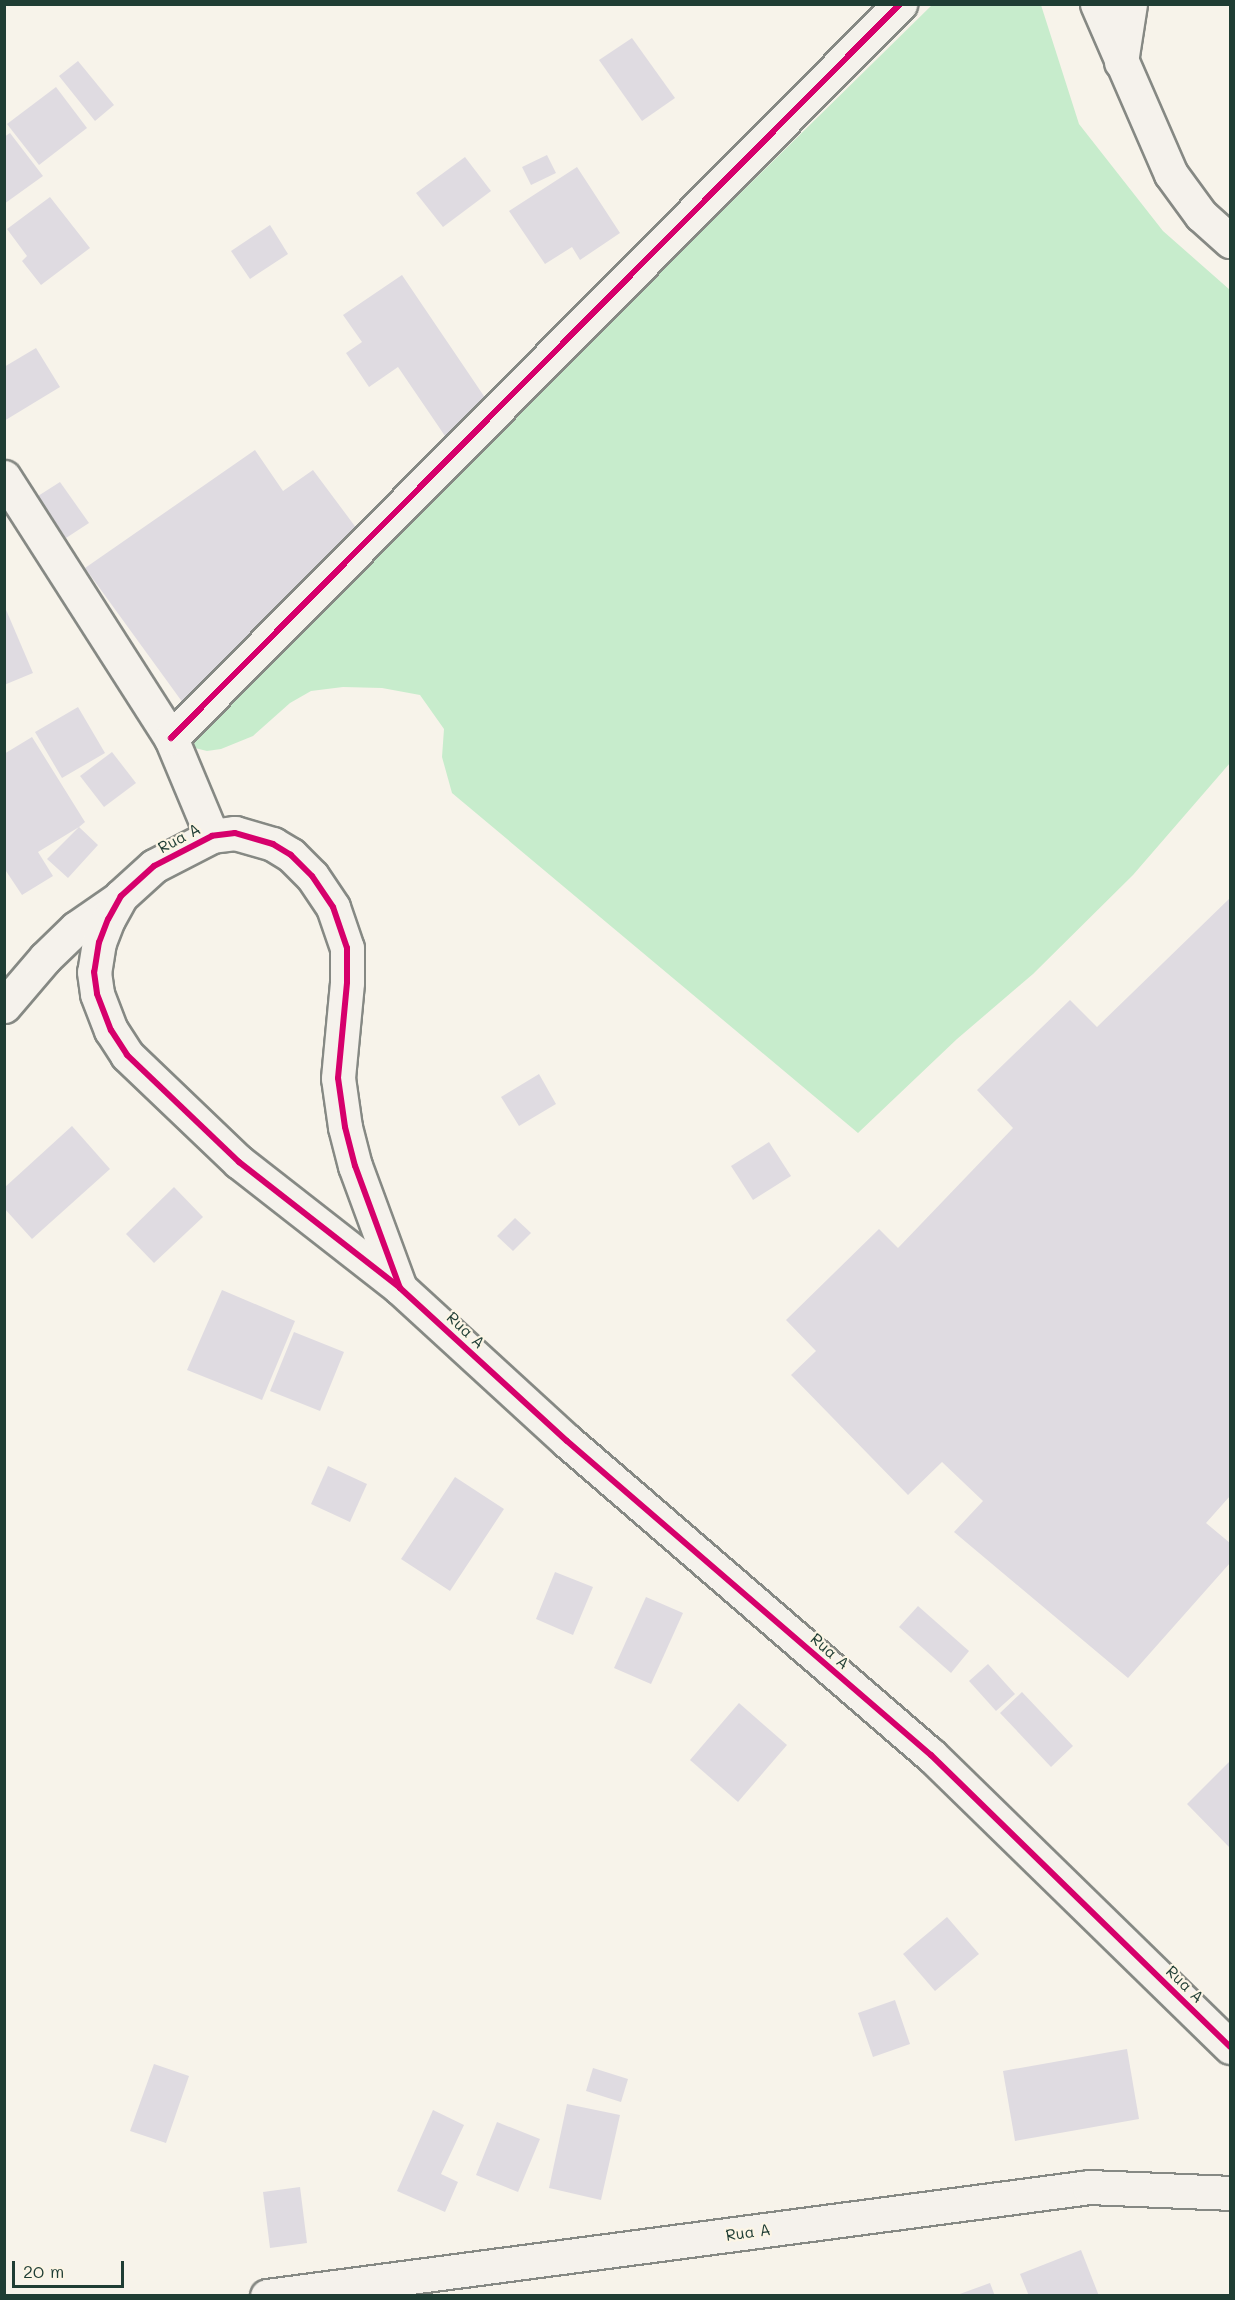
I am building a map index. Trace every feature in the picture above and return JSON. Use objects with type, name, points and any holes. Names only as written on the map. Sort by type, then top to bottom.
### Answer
[{"type":"street","points":[[171,738],[900,4]]},
{"type":"street","points":[[1097,4],[1171,174],[1201,215],[1230,241]]},
{"type":"street","points":[[1121,63],[1130,4]]},
{"type":"street","points":[[4,477],[171,738],[212,836]]},
{"type":"street","name":"Rua A","points":[[400,1288],[355,1166],[345,1127],[338,1078],[347,982],[347,948],[333,907],[312,876],[291,855],[273,844],[235,833],[212,836],[154,866],[122,896],[108,919],[99,942],[94,972],[97,994],[111,1030],[127,1055],[239,1162],[400,1288],[567,1441],[931,1755],[1230,2047]]},
{"type":"street","points":[[4,1006],[45,958],[76,928],[122,896]]},
{"type":"street","name":"Rua A","points":[[267,2295],[1089,2187],[1230,2193]]},
{"type":"green space","points":[[932,5],[1041,5],[1079,124],[1163,231],[1230,290],[1230,763],[1133,875],[1033,974],[957,1039],[858,1133],[452,793],[442,757],[444,729],[420,695],[382,688],[343,687],[311,691],[290,703],[253,736],[221,749],[207,751],[195,748],[186,738]]},
{"type":"building","points":[[632,38],[675,98],[642,121],[599,60]]},
{"type":"building","points":[[78,61],[114,105],[95,121],[59,76]]},
{"type":"building","points":[[56,87],[87,128],[39,165],[7,124]]},
{"type":"building","points":[[10,133],[43,176],[4,204],[4,137]]},
{"type":"building","points":[[547,155],[556,173],[531,185],[522,167]]},
{"type":"building","points":[[465,157],[491,191],[443,227],[416,193]]},
{"type":"building","points":[[577,167],[620,233],[580,260],[572,247],[545,264],[509,211]]},
{"type":"building","points":[[50,197],[90,248],[41,285],[22,261],[27,256],[7,229]]},
{"type":"building","points":[[270,225],[288,254],[250,279],[231,251]]},
{"type":"building","points":[[402,275],[490,405],[445,436],[398,367],[369,387],[346,353],[362,342],[343,315]]},
{"type":"building","points":[[36,348],[60,387],[4,421],[4,367]]},
{"type":"building","points":[[255,450],[283,491],[313,470],[360,533],[183,703],[85,568]]},
{"type":"building","points":[[60,482],[89,523],[66,538],[38,496]]},
{"type":"building","points":[[4,605],[33,673],[4,685]]},
{"type":"building","points":[[78,707],[105,753],[62,778],[35,732]]},
{"type":"building","points":[[32,737],[85,822],[38,852],[53,876],[22,895],[4,868],[4,754]]},
{"type":"building","points":[[112,752],[136,783],[104,807],[80,776]]},
{"type":"building","points":[[79,827],[98,845],[68,878],[47,859]]},
{"type":"building","points":[[1230,898],[1230,1496],[1206,1523],[1230,1543],[1230,1563],[1128,1678],[954,1532],[983,1501],[942,1462],[908,1495],[791,1375],[816,1351],[786,1320],[879,1229],[898,1248],[1013,1128],[977,1090],[1070,1000],[1097,1027]]},
{"type":"building","points":[[539,1074],[556,1104],[519,1126],[501,1097]]},
{"type":"building","points":[[72,1126],[110,1169],[32,1239],[4,1208],[4,1188]]},
{"type":"building","points":[[769,1142],[791,1176],[753,1200],[731,1166]]},
{"type":"building","points":[[174,1187],[203,1217],[154,1263],[126,1234]]},
{"type":"building","points":[[515,1218],[531,1233],[513,1251],[497,1236]]},
{"type":"building","points":[[222,1290],[295,1321],[262,1400],[187,1370]]},
{"type":"building","points":[[294,1332],[344,1352],[320,1411],[270,1391]]},
{"type":"building","points":[[328,1466],[367,1484],[350,1522],[311,1504]]},
{"type":"building","points":[[455,1477],[504,1509],[450,1591],[401,1559]]},
{"type":"building","points":[[555,1572],[593,1587],[573,1635],[536,1619]]},
{"type":"building","points":[[646,1597],[683,1613],[651,1684],[614,1668]]},
{"type":"building","points":[[918,1606],[969,1651],[951,1673],[899,1627]]},
{"type":"building","points":[[988,1664],[1015,1694],[996,1711],[969,1681]]},
{"type":"building","points":[[1022,1692],[1073,1746],[1051,1767],[1000,1713]]},
{"type":"building","points":[[739,1703],[787,1745],[738,1802],[690,1760]]},
{"type":"building","points":[[1230,1761],[1230,1848],[1187,1804]]},
{"type":"building","points":[[947,1917],[979,1954],[935,1991],[903,1954]]},
{"type":"building","points":[[895,2000],[910,2044],[873,2057],[858,2013]]},
{"type":"building","points":[[1127,2049],[1139,2119],[1015,2141],[1003,2071]]},
{"type":"building","points":[[154,2064],[189,2076],[166,2143],[130,2131]]},
{"type":"building","points":[[593,2068],[628,2079],[621,2102],[586,2091]]},
{"type":"building","points":[[567,2104],[620,2115],[601,2200],[549,2188]]},
{"type":"building","points":[[433,2110],[464,2125],[441,2174],[458,2182],[445,2212],[397,2191]]},
{"type":"building","points":[[497,2122],[540,2139],[518,2192],[476,2175]]},
{"type":"building","points":[[300,2187],[307,2243],[270,2248],[263,2192]]},
{"type":"building","points":[[1081,2250],[1099,2296],[1029,2296],[1020,2274]]},
{"type":"building","points":[[990,2283],[995,2296],[957,2296],[957,2295]]},
{"type":"cycle path","points":[[171,738],[900,4]]},
{"type":"cycle path","points":[[400,1288],[355,1166],[345,1127],[338,1078],[347,982],[347,948],[333,907],[312,876],[291,855],[273,844],[235,833],[212,836],[154,866],[121,896],[108,919],[99,942],[94,972],[97,994],[111,1030],[127,1055],[239,1162],[400,1288],[567,1441],[931,1755],[1230,2047]]}]
